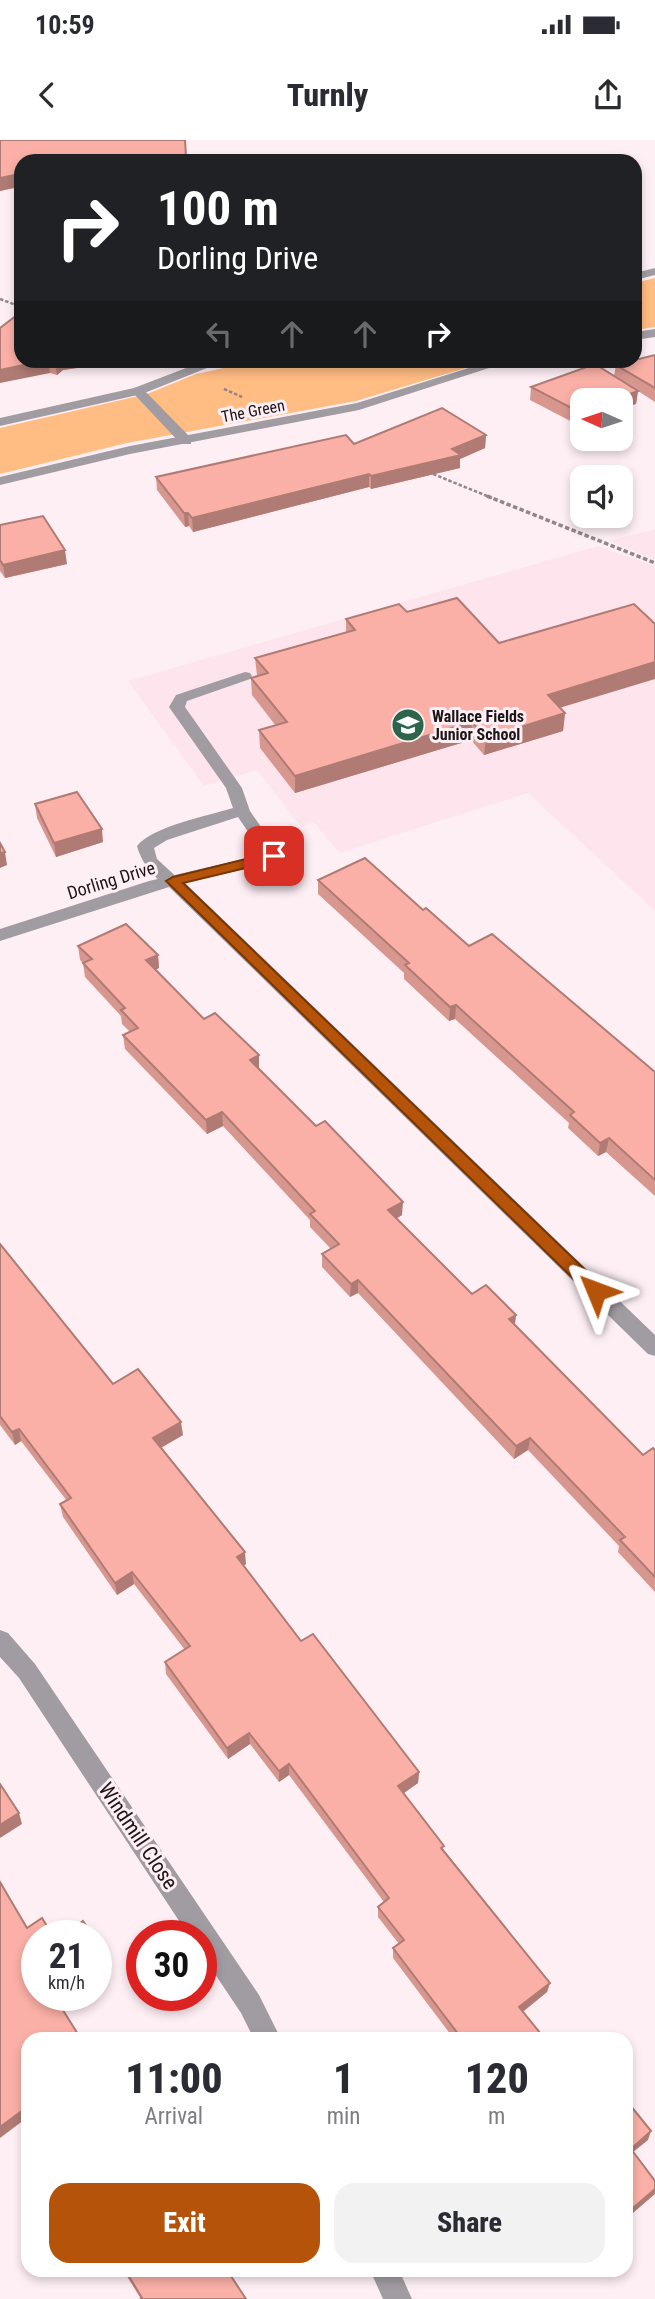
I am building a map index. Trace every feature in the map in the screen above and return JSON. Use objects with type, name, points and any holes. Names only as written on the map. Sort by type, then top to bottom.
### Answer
[{"type":"street","points":[[0,422],[138,391],[196,368]]},
{"type":"street","name":"The Green","points":[[0,481],[130,450],[359,406],[482,368]]},
{"type":"street","points":[[138,391],[186,441]]},
{"type":"street","points":[[245,676],[181,698],[177,708],[234,788],[242,811],[161,836],[145,846],[149,861],[173,881],[655,1348]]},
{"type":"street","name":"Dorling Drive","points":[[0,935],[173,881],[274,856],[242,811]]},
{"type":"street","name":"Windmill Close","points":[[0,1640],[27,1671],[250,2004],[264,2032]]},
{"type":"street","points":[[387,2277],[398,2299]]},
{"type":"path","points":[[426,471],[655,563]]},
{"type":"shaded area","points":[[655,278],[655,327],[642,329],[642,281]]},
{"type":"shaded area","points":[[224,368],[466,368],[356,401],[127,443],[0,474],[0,428],[147,394],[196,374]]},
{"type":"shaded area","points":[[655,529],[655,560],[609,541]]},
{"type":"shaded area","name":"Wallace Fields Junior School","points":[[598,546],[655,566],[655,911],[528,793],[339,853],[314,822],[301,827],[257,770],[204,786],[128,681]]},
{"type":"building","points":[[0,140],[185,140],[186,154],[14,154],[14,175],[0,178]]},
{"type":"building","points":[[14,317],[14,367],[0,370],[0,328]]},
{"type":"building","points":[[655,355],[655,388],[621,368],[642,368],[642,358]]},
{"type":"building","points":[[584,368],[601,368],[633,388],[570,388],[570,407],[531,387]]},
{"type":"building","points":[[442,408],[486,435],[452,449],[461,455],[371,476],[369,474],[192,518],[188,513],[184,513],[156,477],[346,435],[354,444]]},
{"type":"building","points":[[43,516],[65,550],[3,565],[0,560],[0,525]]},
{"type":"building","points":[[457,598],[499,643],[634,604],[655,624],[655,662],[548,695],[565,713],[486,738],[472,722],[295,776],[259,730],[287,722],[251,678],[268,673],[255,658],[355,630],[346,619],[399,604],[407,612]]},
{"type":"building","points":[[77,792],[102,829],[54,843],[35,804]]},
{"type":"building","points":[[365,858],[423,910],[426,908],[469,946],[492,934],[655,1072],[655,1180],[609,1138],[600,1143],[570,1115],[574,1112],[456,1005],[450,1007],[405,965],[409,963],[318,880]]},
{"type":"building","points":[[126,924],[158,955],[146,960],[204,1019],[215,1013],[259,1055],[250,1060],[316,1126],[325,1121],[403,1202],[388,1210],[472,1294],[486,1285],[516,1315],[509,1319],[643,1455],[653,1448],[655,1450],[655,1577],[620,1540],[625,1537],[530,1438],[516,1446],[358,1280],[351,1284],[322,1254],[339,1244],[310,1214],[315,1211],[222,1112],[206,1120],[123,1035],[138,1028],[121,1010],[125,1008],[83,963],[92,959],[78,946]]},
{"type":"building","points":[[0,1244],[113,1384],[138,1369],[181,1422],[153,1438],[245,1552],[237,1557],[301,1641],[313,1634],[419,1772],[398,1786],[444,1846],[441,1848],[550,1983],[519,2007],[539,2032],[457,2032],[393,1948],[404,1940],[378,1907],[389,1898],[289,1764],[279,1771],[249,1733],[227,1748],[165,1662],[190,1646],[132,1572],[115,1583],[60,1504],[71,1498],[19,1429],[12,1432],[0,1416]]},
{"type":"building","points":[[0,1784],[19,1813],[0,1825]]},
{"type":"building","points":[[0,1882],[22,1920],[21,2011],[64,2011],[77,2032],[21,2032],[21,2112],[0,2127]]},
{"type":"building","points":[[633,2109],[651,2131],[633,2147]]},
{"type":"building","points":[[633,2152],[655,2181],[655,2189],[633,2208]]},
{"type":"building","points":[[129,2277],[232,2277],[246,2299],[140,2299],[142,2298]]},
{"type":"place","name":"Wallace Fields Junior School","points":[[408,725]]},
{"type":"route","points":[[274,856],[173,881],[596,1291]]}]
